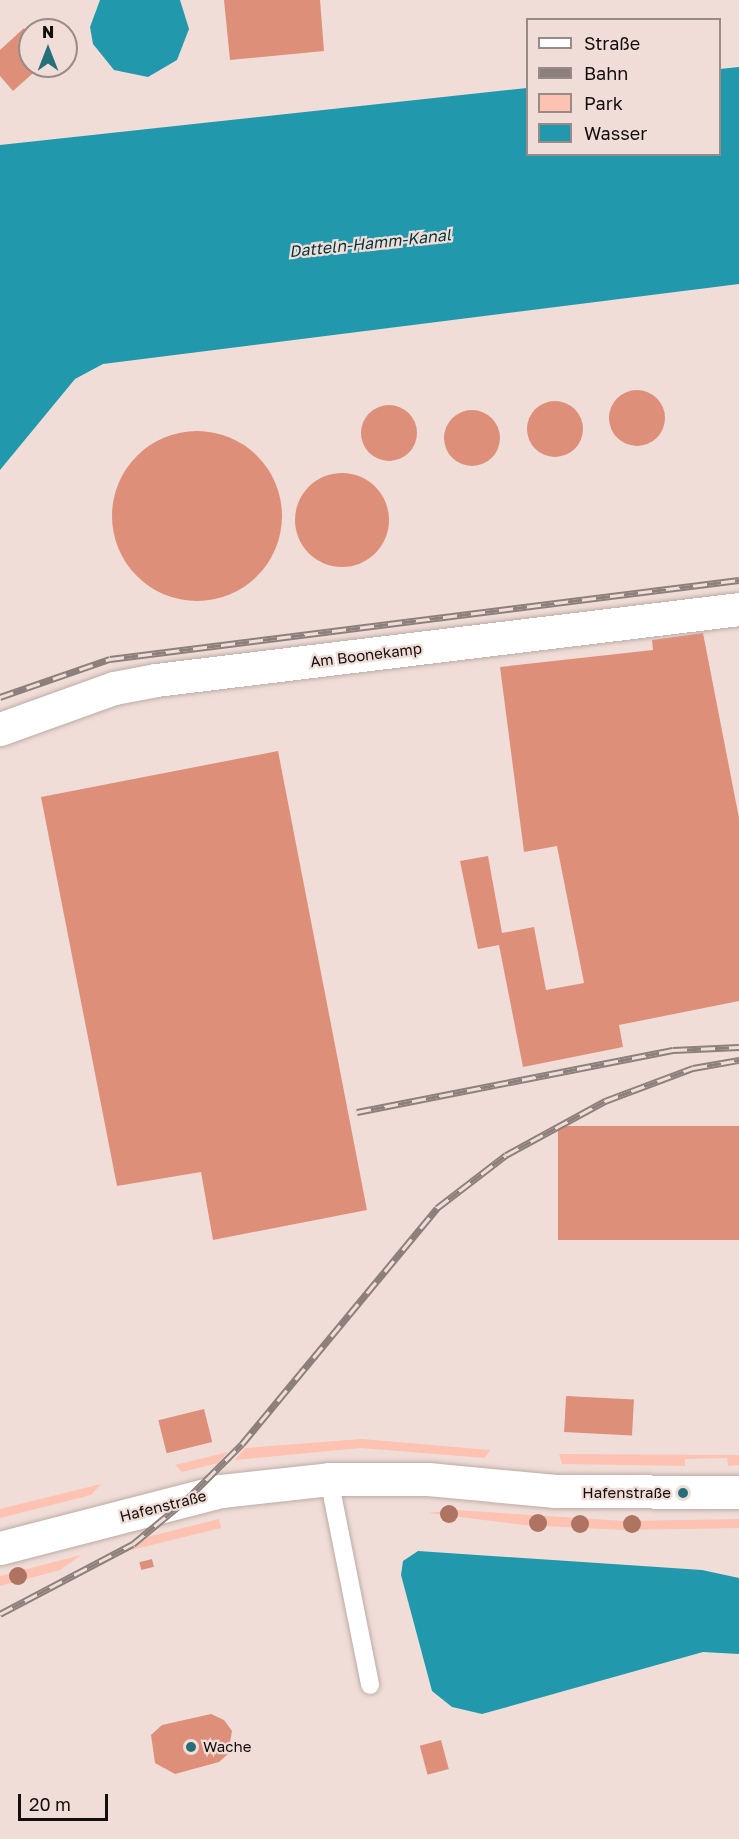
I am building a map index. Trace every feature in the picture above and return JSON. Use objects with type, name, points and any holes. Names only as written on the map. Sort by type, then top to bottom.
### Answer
[{"type":"street","name":"Am Boonekamp","points":[[0,729],[114,688],[156,681],[739,609]]},
{"type":"street","name":"Hafenstraße","points":[[0,1548],[221,1491],[329,1479],[428,1479],[555,1491],[739,1492]]},
{"type":"lane","points":[[329,1479],[370,1684]]},
{"type":"green space","points":[[362,1439],[490,1450],[485,1458],[361,1448],[235,1460],[245,1448]]},
{"type":"green space","points":[[228,1452],[218,1463],[182,1472],[175,1465]]},
{"type":"green space","points":[[559,1454],[739,1455],[739,1465],[728,1466],[727,1458],[685,1459],[685,1466],[562,1464]]},
{"type":"green space","points":[[101,1484],[91,1495],[0,1518],[0,1509]]},
{"type":"green space","points":[[455,1510],[625,1521],[739,1519],[739,1528],[624,1530],[524,1525],[428,1513]]},
{"type":"green space","points":[[219,1519],[221,1528],[131,1550],[147,1537]]},
{"type":"green space","points":[[81,1555],[60,1570],[0,1586],[0,1576]]},
{"type":"water","points":[[100,0],[180,0],[189,29],[177,60],[148,77],[114,70],[93,44],[90,27]]},
{"type":"water","name":"Datteln-Hamm-Kanal","points":[[739,67],[739,284],[103,364],[75,379],[0,470],[0,145],[526,88],[526,156],[721,156],[721,69]]},
{"type":"water","points":[[418,1551],[702,1570],[739,1578],[739,1654],[703,1652],[482,1714],[452,1707],[432,1691],[401,1575],[403,1561]]},
{"type":"building","points":[[224,0],[320,0],[324,51],[230,60]]},
{"type":"building","points":[[18,34],[18,78],[28,78],[13,91],[0,76],[0,50]]},
{"type":"building","points":[[637,390],[648,392],[657,398],[663,407],[665,418],[663,429],[657,438],[648,444],[637,446],[626,444],[617,438],[611,429],[609,418],[611,407],[617,398],[626,392]]},
{"type":"building","points":[[555,401],[566,403],[575,409],[581,418],[583,429],[581,440],[575,449],[566,455],[555,457],[544,455],[535,449],[529,440],[527,429],[529,418],[535,409],[544,403]]},
{"type":"building","points":[[389,405],[400,407],[409,413],[415,422],[417,433],[415,444],[409,453],[400,459],[389,461],[378,459],[369,453],[363,444],[361,433],[363,422],[369,413],[378,407]]},
{"type":"building","points":[[472,410],[483,412],[492,418],[498,427],[500,438],[498,449],[492,458],[483,464],[472,466],[461,464],[452,458],[446,449],[444,438],[446,427],[452,418],[461,412]]},
{"type":"building","points":[[197,431],[230,437],[257,456],[276,483],[282,516],[276,549],[257,576],[230,595],[197,601],[164,595],[137,576],[118,549],[112,516],[118,483],[137,456],[164,437]]},
{"type":"building","points":[[342,473],[360,477],[375,487],[385,502],[389,520],[385,538],[375,553],[360,563],[342,567],[324,563],[309,553],[299,538],[295,520],[299,502],[309,487],[324,477]]},
{"type":"building","points":[[703,633],[739,818],[739,1001],[619,1025],[623,1047],[523,1067],[499,945],[478,949],[460,861],[488,856],[502,933],[534,927],[546,990],[584,983],[557,846],[524,852],[500,667],[653,650],[652,640]]},
{"type":"building","points":[[278,751],[367,1210],[213,1240],[201,1172],[117,1186],[41,797]]},
{"type":"building","points":[[558,1126],[739,1126],[739,1240],[558,1240]]},
{"type":"building","points":[[566,1396],[634,1400],[632,1436],[564,1432]]},
{"type":"building","points":[[204,1409],[212,1442],[167,1453],[158,1420]]},
{"type":"building","points":[[152,1559],[154,1567],[141,1570],[139,1562]]},
{"type":"building","name":"Wache","points":[[211,1714],[224,1720],[232,1731],[228,1754],[219,1762],[175,1774],[155,1763],[151,1735],[162,1725]]},
{"type":"building","points":[[441,1740],[449,1769],[428,1775],[420,1746]]},
{"type":"railway","points":[[0,697],[110,659],[739,580]]},
{"type":"railway","points":[[357,1112],[673,1050],[739,1047]]},
{"type":"railway","points":[[0,1614],[133,1544],[186,1500],[242,1444],[437,1208],[506,1155],[605,1101],[693,1068],[739,1060]]},
{"type":"place","name":"Hafenstraße","points":[[683,1493]]},
{"type":"place","name":"Wache","points":[[191,1747]]}]
